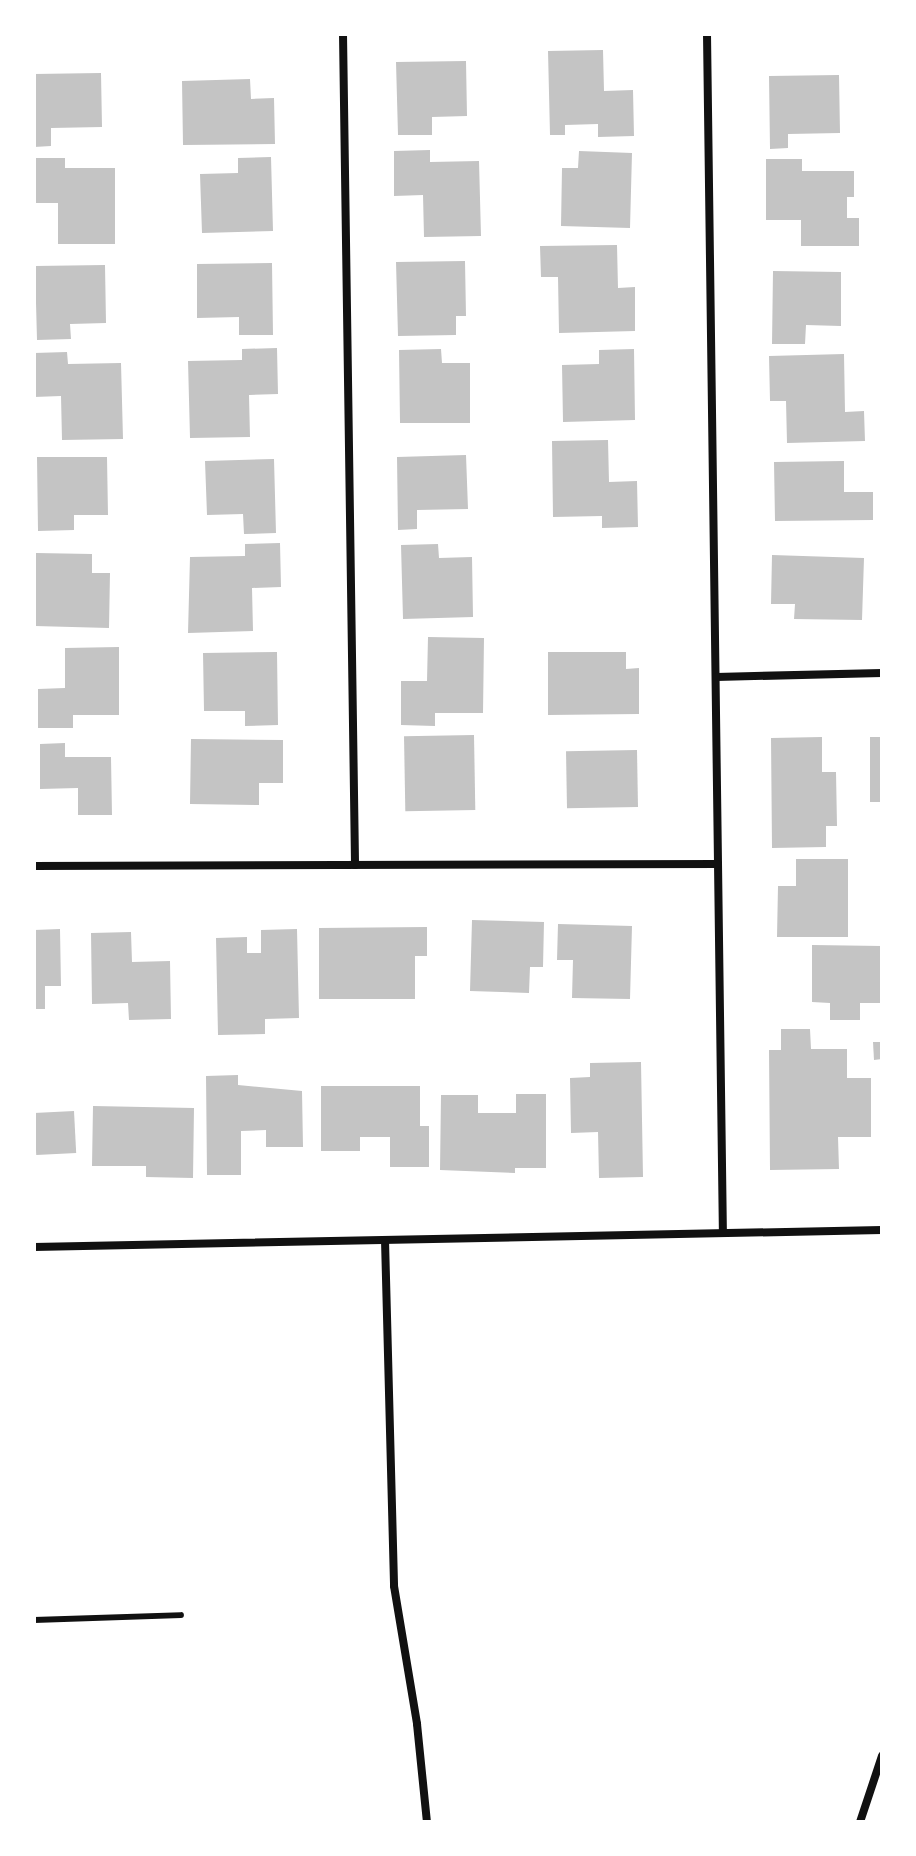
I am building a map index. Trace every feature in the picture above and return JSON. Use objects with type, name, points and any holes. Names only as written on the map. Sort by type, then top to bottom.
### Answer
[{"type":"street","points":[[343,34],[355,865]]},
{"type":"street","points":[[707,34],[723,1233]]},
{"type":"street","points":[[716,677],[882,673]]},
{"type":"street","points":[[34,866],[718,864]]},
{"type":"street","points":[[34,1247],[882,1230]]},
{"type":"street","points":[[385,1240],[394,1586],[417,1724],[427,1822]]},
{"type":"street","points":[[860,1822],[882,1756]]},
{"type":"lane","points":[[34,1620],[181,1615]]},
{"type":"building","points":[[603,50],[604,91],[633,90],[634,136],[598,137],[598,124],[565,125],[565,135],[550,135],[548,51]]},
{"type":"building","points":[[466,61],[467,116],[432,117],[432,135],[398,135],[396,62]]},
{"type":"building","points":[[101,73],[102,127],[51,128],[51,146],[34,147],[34,74]]},
{"type":"building","points":[[839,75],[840,133],[788,134],[788,148],[770,149],[769,76]]},
{"type":"building","points":[[250,79],[251,99],[274,98],[275,144],[183,145],[182,81]]},
{"type":"building","points":[[430,150],[430,162],[479,161],[481,236],[424,237],[423,195],[394,196],[394,151]]},
{"type":"building","points":[[579,151],[632,153],[630,228],[561,226],[562,168],[578,168]]},
{"type":"building","points":[[271,157],[273,231],[202,233],[200,174],[238,173],[238,158]]},
{"type":"building","points":[[34,158],[65,158],[65,168],[115,168],[115,244],[58,244],[58,203],[34,203]]},
{"type":"building","points":[[766,159],[802,159],[802,171],[854,171],[854,197],[847,197],[847,218],[859,218],[859,246],[801,246],[801,220],[766,220]]},
{"type":"building","points":[[617,245],[618,288],[635,287],[635,331],[559,333],[558,277],[541,277],[540,246]]},
{"type":"building","points":[[465,261],[466,316],[456,316],[456,335],[398,336],[396,262]]},
{"type":"building","points":[[272,263],[273,335],[239,335],[239,317],[197,318],[197,264]]},
{"type":"building","points":[[105,265],[106,323],[70,324],[71,339],[37,340],[35,266]]},
{"type":"building","points":[[773,271],[841,272],[841,326],[806,325],[805,344],[772,344]]},
{"type":"building","points":[[277,348],[278,394],[249,395],[250,437],[190,438],[188,361],[242,360],[242,349]]},
{"type":"building","points":[[441,349],[442,363],[470,363],[470,423],[400,423],[399,350]]},
{"type":"building","points":[[634,349],[635,420],[563,422],[562,365],[599,364],[599,350]]},
{"type":"building","points":[[67,352],[68,364],[121,363],[123,439],[62,440],[61,396],[34,397],[34,353]]},
{"type":"building","points":[[844,354],[845,412],[864,411],[865,441],[787,443],[786,401],[770,401],[769,356]]},
{"type":"building","points":[[608,440],[609,482],[637,481],[638,527],[602,528],[602,516],[553,517],[552,441]]},
{"type":"building","points":[[466,455],[468,509],[417,510],[417,529],[398,530],[397,457]]},
{"type":"building","points":[[37,457],[107,457],[108,515],[74,515],[74,530],[38,531]]},
{"type":"building","points":[[274,459],[276,533],[244,534],[243,514],[207,515],[205,461]]},
{"type":"building","points":[[844,461],[844,492],[873,492],[873,520],[775,521],[774,462]]},
{"type":"building","points":[[280,543],[281,587],[252,588],[253,631],[188,633],[190,557],[245,556],[245,544]]},
{"type":"building","points":[[438,544],[439,558],[472,557],[473,617],[403,619],[401,545]]},
{"type":"building","points":[[36,553],[92,554],[92,573],[110,573],[109,628],[35,626]]},
{"type":"building","points":[[772,555],[864,558],[862,620],[794,619],[795,604],[771,604]]},
{"type":"building","points":[[428,637],[484,638],[483,713],[435,713],[435,726],[401,725],[401,681],[427,681]]},
{"type":"building","points":[[119,647],[119,715],[73,715],[73,728],[38,728],[38,689],[65,688],[65,648]]},
{"type":"building","points":[[277,652],[278,725],[245,726],[245,711],[204,711],[203,653]]},
{"type":"building","points":[[548,652],[626,652],[626,669],[639,668],[639,714],[548,715]]},
{"type":"building","points":[[474,735],[475,810],[405,811],[404,736]]},
{"type":"building","points":[[822,737],[822,772],[836,772],[837,826],[826,826],[826,847],[772,848],[771,738]]},
{"type":"building","points":[[870,737],[882,737],[882,802],[870,802]]},
{"type":"building","points":[[191,739],[283,740],[283,783],[259,783],[259,805],[190,804]]},
{"type":"building","points":[[65,743],[65,757],[111,757],[112,815],[78,815],[78,788],[40,789],[40,744]]},
{"type":"building","points":[[637,750],[638,807],[567,808],[566,751]]},
{"type":"building","points":[[796,859],[848,859],[848,937],[777,937],[778,886],[796,886]]},
{"type":"building","points":[[472,920],[544,922],[543,967],[530,967],[529,993],[470,991]]},
{"type":"building","points":[[558,924],[632,926],[630,999],[572,998],[573,960],[557,960]]},
{"type":"building","points":[[427,927],[427,956],[415,956],[415,999],[319,999],[319,928]]},
{"type":"building","points":[[60,929],[61,986],[45,986],[45,1009],[34,1009],[34,930]]},
{"type":"building","points":[[297,929],[299,1018],[265,1019],[265,1034],[218,1035],[216,938],[247,937],[247,953],[261,953],[261,930]]},
{"type":"building","points":[[131,932],[132,962],[170,961],[171,1019],[129,1020],[128,1003],[92,1004],[91,933]]},
{"type":"building","points":[[812,945],[882,946],[882,1003],[860,1003],[860,1020],[830,1020],[830,1003],[812,1002]]},
{"type":"building","points":[[781,1029],[810,1029],[811,1049],[847,1049],[847,1078],[871,1078],[871,1137],[838,1137],[839,1169],[770,1170],[769,1050],[781,1050]]},
{"type":"building","points":[[873,1042],[882,1042],[882,1059],[874,1060]]},
{"type":"building","points":[[641,1062],[643,1177],[599,1178],[598,1132],[571,1133],[570,1078],[590,1077],[590,1063]]},
{"type":"building","points":[[238,1075],[238,1085],[302,1091],[303,1147],[266,1147],[266,1130],[241,1131],[241,1175],[207,1175],[206,1076]]},
{"type":"building","points":[[321,1086],[420,1086],[420,1126],[429,1126],[429,1167],[390,1167],[390,1137],[360,1137],[360,1151],[321,1151]]},
{"type":"building","points":[[516,1094],[546,1094],[546,1168],[515,1168],[515,1173],[440,1170],[441,1095],[478,1095],[478,1113],[516,1113]]},
{"type":"building","points":[[93,1106],[194,1108],[193,1178],[146,1177],[146,1166],[92,1166]]},
{"type":"building","points":[[74,1111],[76,1153],[36,1155],[34,1113]]}]
